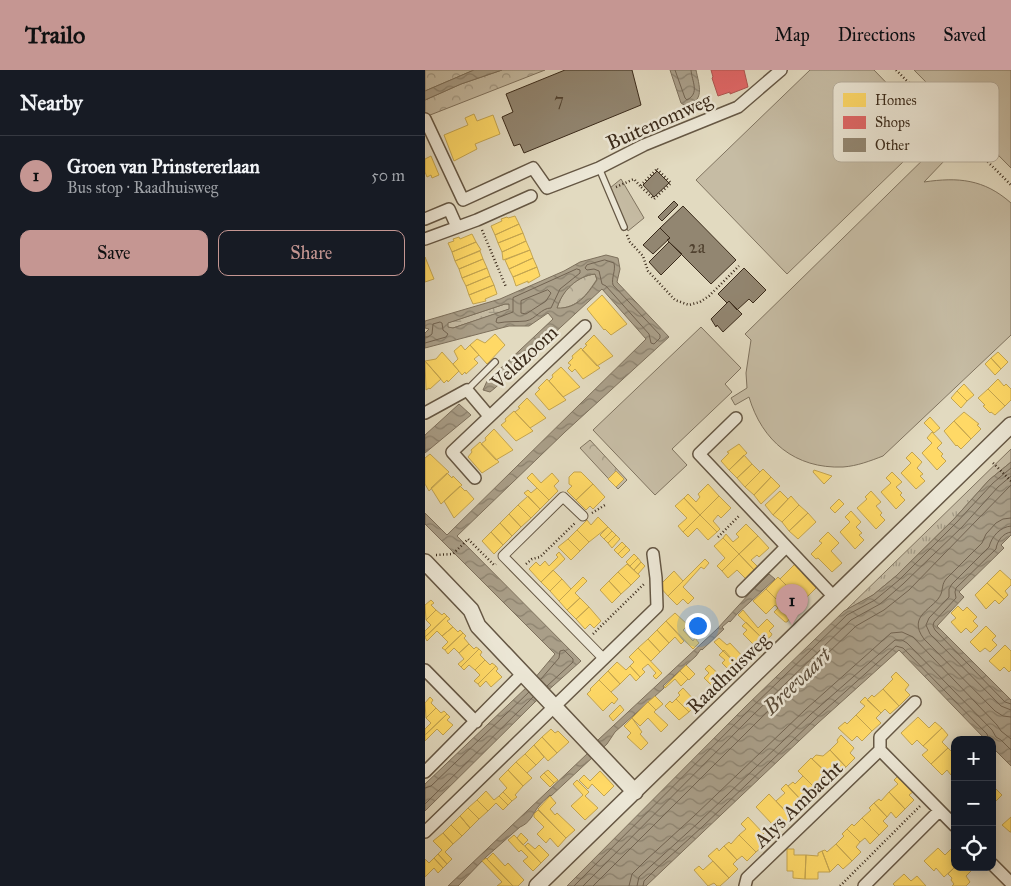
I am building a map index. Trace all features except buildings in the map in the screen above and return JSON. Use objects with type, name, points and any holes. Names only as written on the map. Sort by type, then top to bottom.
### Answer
[{"type":"street","name":"Buitenomweg","points":[[425,119],[463,200],[533,168],[547,188],[599,168],[644,144],[738,107],[781,70]]},
{"type":"street","points":[[425,239],[477,220],[531,196]]},
{"type":"street","points":[[425,219],[449,209],[457,227]]},
{"type":"street","name":"Veldzoom","points":[[475,478],[452,452],[585,326]]},
{"type":"street","name":"Veldzoom","points":[[425,413],[467,390],[489,416]]},
{"type":"street","points":[[736,418],[699,454],[834,597]]},
{"type":"street","name":"Raadhuisweg","points":[[537,886],[1011,425]]},
{"type":"street","points":[[583,516],[563,497],[503,556],[604,659]]},
{"type":"street","points":[[741,591],[786,547]]},
{"type":"street","points":[[425,832],[657,607],[653,554]]},
{"type":"street","points":[[425,562],[471,610],[478,626],[635,792]]},
{"type":"street","points":[[425,670],[476,722]]},
{"type":"street","points":[[425,772],[523,673]]},
{"type":"street","name":"Alys Ambacht","points":[[745,886],[747,878],[880,750],[880,737],[915,702]]},
{"type":"street","points":[[880,750],[951,822]]},
{"type":"street","points":[[863,886],[939,810]]},
{"type":"street","points":[[996,868],[1011,883]]},
{"type":"lane","name":"Buitenomweg","points":[[599,168],[624,227]]},
{"type":"lane","points":[[467,390],[495,362]]},
{"type":"path","points":[[896,70],[908,82]]},
{"type":"path","points":[[988,162],[1011,185]]},
{"type":"path","points":[[608,190],[634,179],[640,186],[654,199],[671,183],[657,169],[640,186]]},
{"type":"path","points":[[477,220],[506,287]]},
{"type":"path","points":[[624,227],[630,242],[643,256],[648,271],[675,300],[689,305],[700,302],[709,296],[739,266]]},
{"type":"path","points":[[993,463],[1011,481]]},
{"type":"path","points":[[519,572],[532,559],[540,557],[583,516],[593,513],[605,505]]},
{"type":"path","points":[[718,537],[749,507]]},
{"type":"path","points":[[453,554],[468,539],[494,566],[503,556]]},
{"type":"path","points":[[586,641],[651,577],[656,578]]},
{"type":"path","points":[[840,886],[928,799]]},
{"type":"green space","points":[[425,70],[474,70],[425,91]]},
{"type":"green space","points":[[502,70],[545,70],[425,117],[425,100],[461,84]]},
{"type":"green space","points":[[810,70],[874,70],[886,82],[833,82],[833,162],[903,162],[787,274],[696,180]]},
{"type":"green space","points":[[914,70],[1011,70],[1011,168],[999,156],[999,82],[926,82]]},
{"type":"green space","points":[[921,162],[943,162],[924,182],[959,180],[981,184],[1011,203],[1011,335],[883,456],[843,467],[826,466],[810,463],[783,449],[762,427],[749,397],[735,405],[731,398],[747,388],[746,373],[751,340],[745,334]]},
{"type":"green space","points":[[621,179],[644,218],[628,231],[610,188]]},
{"type":"green space","points":[[595,274],[597,279],[581,300],[571,306],[557,309],[562,296],[576,281]]},
{"type":"green space","points":[[509,304],[510,309],[448,328],[447,323]]},
{"type":"green space","points":[[701,327],[741,368],[725,384],[732,392],[672,449],[687,465],[655,495],[593,430]]},
{"type":"green space","points":[[590,440],[627,480],[618,489],[580,448]]},
{"type":"green space","points":[[1011,449],[1011,462],[989,480],[954,519],[896,576],[873,595],[845,611]]},
{"type":"water","points":[[474,70],[502,70],[461,84],[425,100],[425,91]]},
{"type":"water","points":[[670,70],[696,70],[699,92],[696,101],[684,105],[681,103]]},
{"type":"water","points":[[606,255],[618,258],[620,269],[617,282],[669,337],[565,432],[457,536],[581,661],[535,702],[425,811],[425,784],[529,685],[555,654],[425,524],[425,513],[447,535],[646,339],[602,289],[490,392],[483,390],[487,381],[553,319],[548,313],[529,326],[509,326],[425,348],[425,333],[429,329],[425,328],[425,321],[500,299],[580,262]],"holes":[[[595,274],[597,280],[581,300],[576,304],[557,308],[566,290],[571,285],[588,275]],[[509,304],[509,309],[453,328],[448,327],[448,323]]]},
{"type":"water","points":[[459,404],[471,415],[425,453],[425,435]]},
{"type":"water","name":"Breevaart","points":[[1011,462],[1011,535],[1001,545],[1004,548],[959,592],[964,597],[937,626],[1011,700],[1011,766],[996,751],[996,736],[982,736],[899,650],[818,723],[646,886],[567,886],[745,707],[844,611],[873,595],[896,576],[954,519],[989,480]]},
{"type":"water","points":[[769,574],[775,579],[730,622],[722,627],[724,629],[663,686],[664,688],[615,732],[607,744],[551,796],[542,802],[526,823],[486,857],[458,886],[448,886],[588,753],[598,740],[717,629]]},
{"type":"place","name":"Groen van Prinstererlaan","points":[[792,625]]}]
